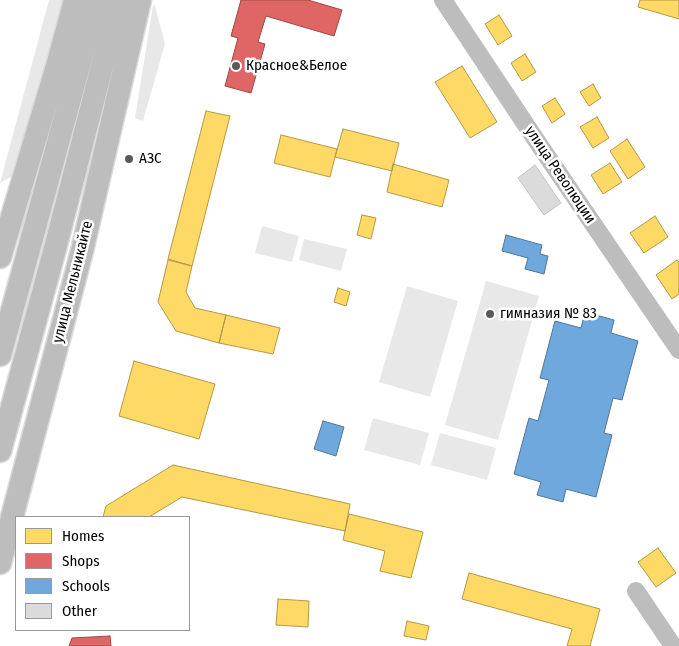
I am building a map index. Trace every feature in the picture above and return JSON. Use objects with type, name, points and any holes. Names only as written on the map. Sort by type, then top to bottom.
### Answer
[{"type":"main road","points":[[0,257],[75,0]]},
{"type":"main road","points":[[0,355],[97,0]]},
{"type":"main road","name":"улица Мельникайте","points":[[0,451],[56,245],[119,0]]},
{"type":"main road","name":"улица Мельникайте","points":[[0,563],[82,250],[140,0]]},
{"type":"street","name":"улица Революции","points":[[443,0],[679,350]]},
{"type":"street","points":[[636,591],[673,646]]},
{"type":"shaded area","points":[[49,0],[67,0],[14,171],[11,177],[0,183]]},
{"type":"shaded area","points":[[153,5],[155,6],[165,44],[143,121],[135,118]]},
{"type":"shaded area","points":[[262,226],[299,236],[292,262],[255,253]]},
{"type":"shaded area","points":[[304,239],[347,249],[341,271],[299,260]]},
{"type":"shaded area","points":[[486,281],[539,296],[498,440],[445,425]]},
{"type":"shaded area","points":[[407,286],[458,301],[430,397],[379,382]]},
{"type":"shaded area","points":[[373,418],[429,433],[420,465],[364,450]]},
{"type":"shaded area","points":[[440,433],[496,448],[487,480],[431,465]]},
{"type":"building: Homes","points":[[640,0],[679,0],[679,19],[638,7]]},
{"type":"building: Homes","points":[[499,15],[512,36],[498,45],[485,24]]},
{"type":"building: Homes","points":[[525,54],[536,72],[522,81],[511,63]]},
{"type":"building: Homes","points":[[462,66],[497,122],[470,138],[435,82]]},
{"type":"building: Homes","points":[[593,84],[601,98],[589,106],[580,92]]},
{"type":"building: Homes","points":[[555,98],[565,114],[552,123],[542,106]]},
{"type":"building: Homes","points":[[206,111],[230,116],[192,266],[168,259]]},
{"type":"building: Homes","points":[[597,117],[609,138],[593,148],[580,127]]},
{"type":"building: Homes","points":[[343,129],[399,143],[392,171],[335,157]]},
{"type":"building: Homes","points":[[281,135],[337,149],[330,177],[274,163]]},
{"type":"building: Homes","points":[[627,139],[645,167],[628,179],[610,151]]},
{"type":"building: Homes","points":[[610,163],[622,182],[603,194],[591,175]]},
{"type":"building: Homes","points":[[393,164],[449,180],[442,207],[387,192]]},
{"type":"building: Homes","points":[[362,215],[376,218],[371,239],[357,235]]},
{"type":"building: Homes","points":[[655,216],[668,237],[644,253],[630,233]]},
{"type":"building: Homes","points":[[168,260],[192,266],[186,292],[195,308],[226,315],[219,343],[176,331],[158,302]]},
{"type":"building: Homes","points":[[677,260],[679,262],[679,294],[672,299],[656,275]]},
{"type":"building: Homes","points":[[338,288],[350,292],[346,306],[334,302]]},
{"type":"building: Homes","points":[[226,315],[280,328],[273,354],[219,343]]},
{"type":"building: Homes","points":[[134,361],[215,384],[199,439],[119,416]]},
{"type":"building: Homes","points":[[173,465],[350,504],[345,531],[182,497],[151,516],[103,516],[106,506]]},
{"type":"building: Homes","points":[[349,514],[423,532],[411,578],[380,571],[385,551],[343,540]]},
{"type":"building: Homes","points":[[658,548],[676,573],[656,587],[638,562]]},
{"type":"building: Homes","points":[[469,573],[600,609],[590,646],[567,646],[572,629],[462,599]]},
{"type":"building: Homes","points":[[278,599],[309,601],[308,627],[276,625]]},
{"type":"building: Homes","points":[[407,621],[429,626],[426,640],[404,636]]},
{"type":"building: Shops","points":[[241,0],[308,0],[342,10],[334,36],[266,16],[258,42],[265,44],[251,93],[225,86],[238,38],[231,36]]},
{"type":"building: Shops","points":[[110,636],[111,646],[69,646],[72,638]]},
{"type":"building: Schools","points":[[506,235],[542,245],[540,254],[548,256],[544,274],[525,269],[528,258],[502,251]]},
{"type":"building: Schools","points":[[585,312],[614,320],[611,333],[638,341],[622,400],[613,398],[604,433],[612,435],[596,497],[566,489],[563,502],[537,495],[541,482],[514,474],[529,418],[538,421],[549,380],[540,378],[555,321],[581,328]]},
{"type":"building: Schools","points":[[323,421],[344,427],[336,456],[314,449]]},
{"type":"building: Other","points":[[535,165],[561,203],[544,215],[518,178]]},
{"type":"place","name":"Красное&Белое","points":[[236,66]]},
{"type":"place","name":"АЗС","points":[[129,159]]},
{"type":"place","name":"гимназия № 83","points":[[490,314]]}]
